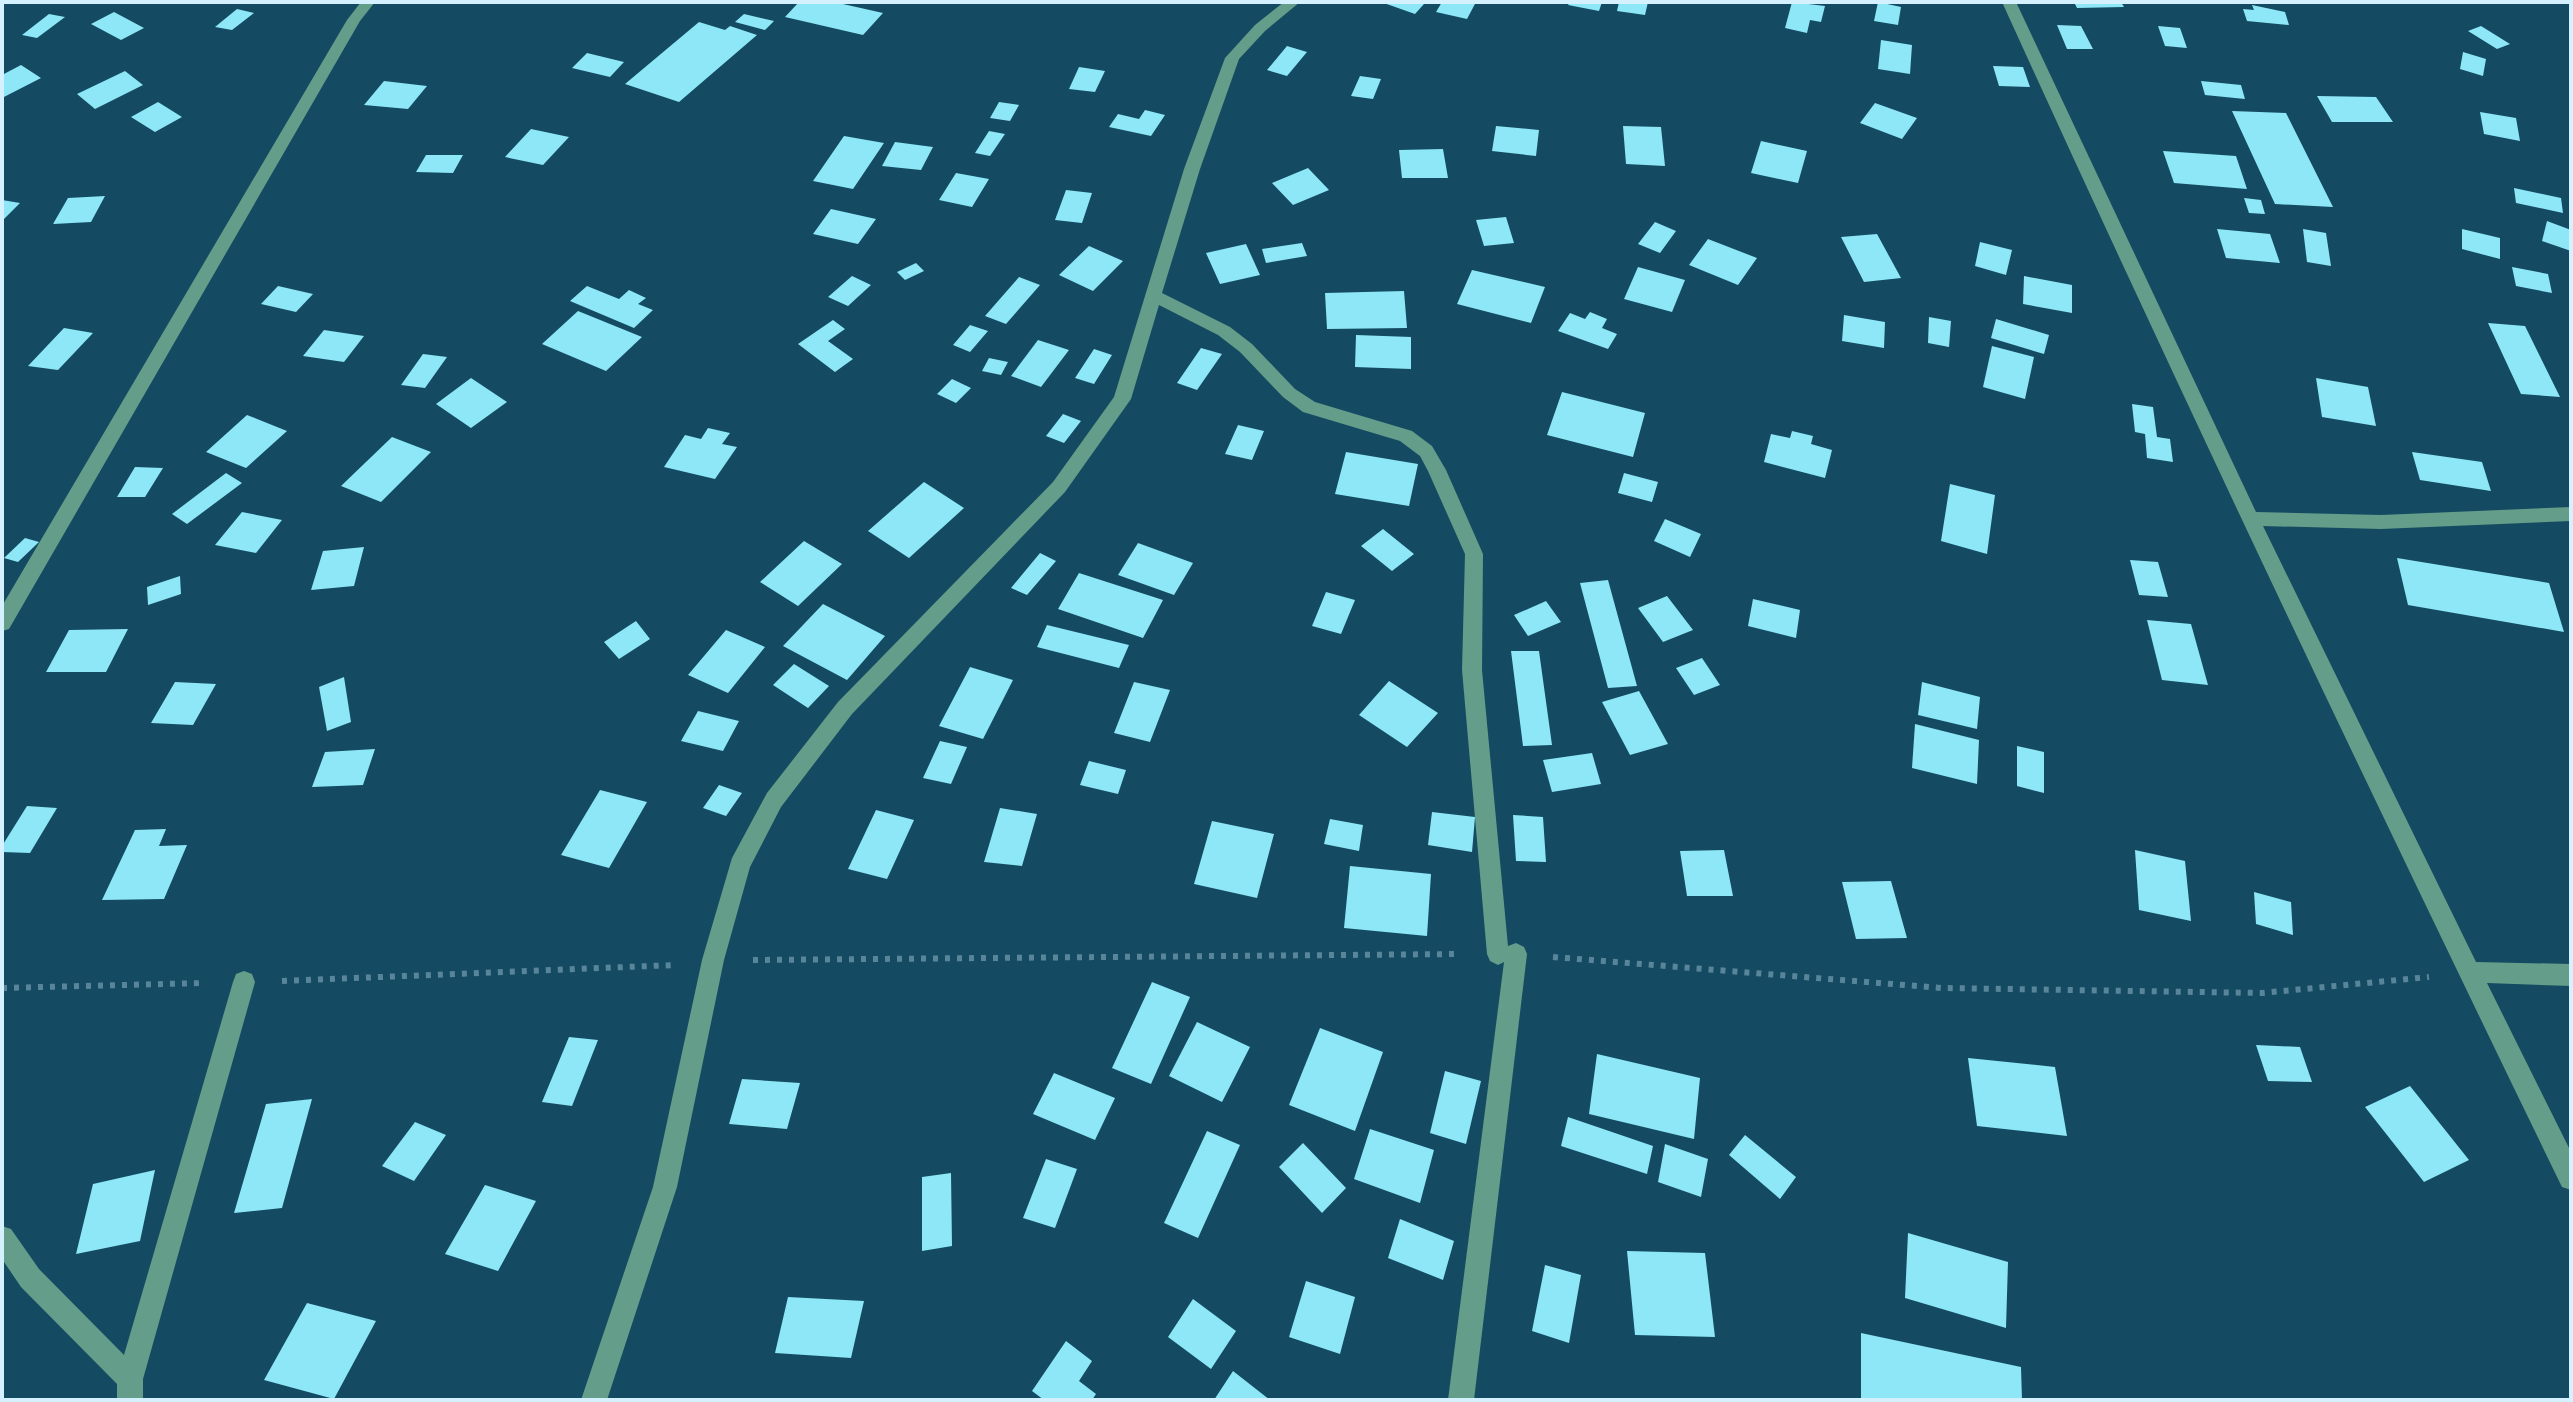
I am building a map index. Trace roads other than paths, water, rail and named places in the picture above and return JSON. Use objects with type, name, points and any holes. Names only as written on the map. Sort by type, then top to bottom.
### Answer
[{"type":"street","points":[[2,623],[354,20],[368,2]]},
{"type":"street","points":[[594,1400],[665,1187],[713,960],[740,865],[774,800],[845,708],[1059,487],[1122,399],[1192,169],[1232,58],[1260,28],[1293,2]]},
{"type":"street","points":[[2009,2],[2147,307],[2361,754],[2571,1178]]},
{"type":"street","points":[[1153,295],[1224,331],[1246,348],[1289,393],[1309,407],[1406,436],[1426,451],[1474,554],[1472,670],[1507,954],[1461,1400]]},
{"type":"street","points":[[2250,519],[2381,522],[2571,514]]},
{"type":"street","points":[[2470,972],[2571,975]]},
{"type":"street","points":[[130,1390],[244,982]]},
{"type":"street","points":[[2,1238],[30,1278],[130,1390]]}]
